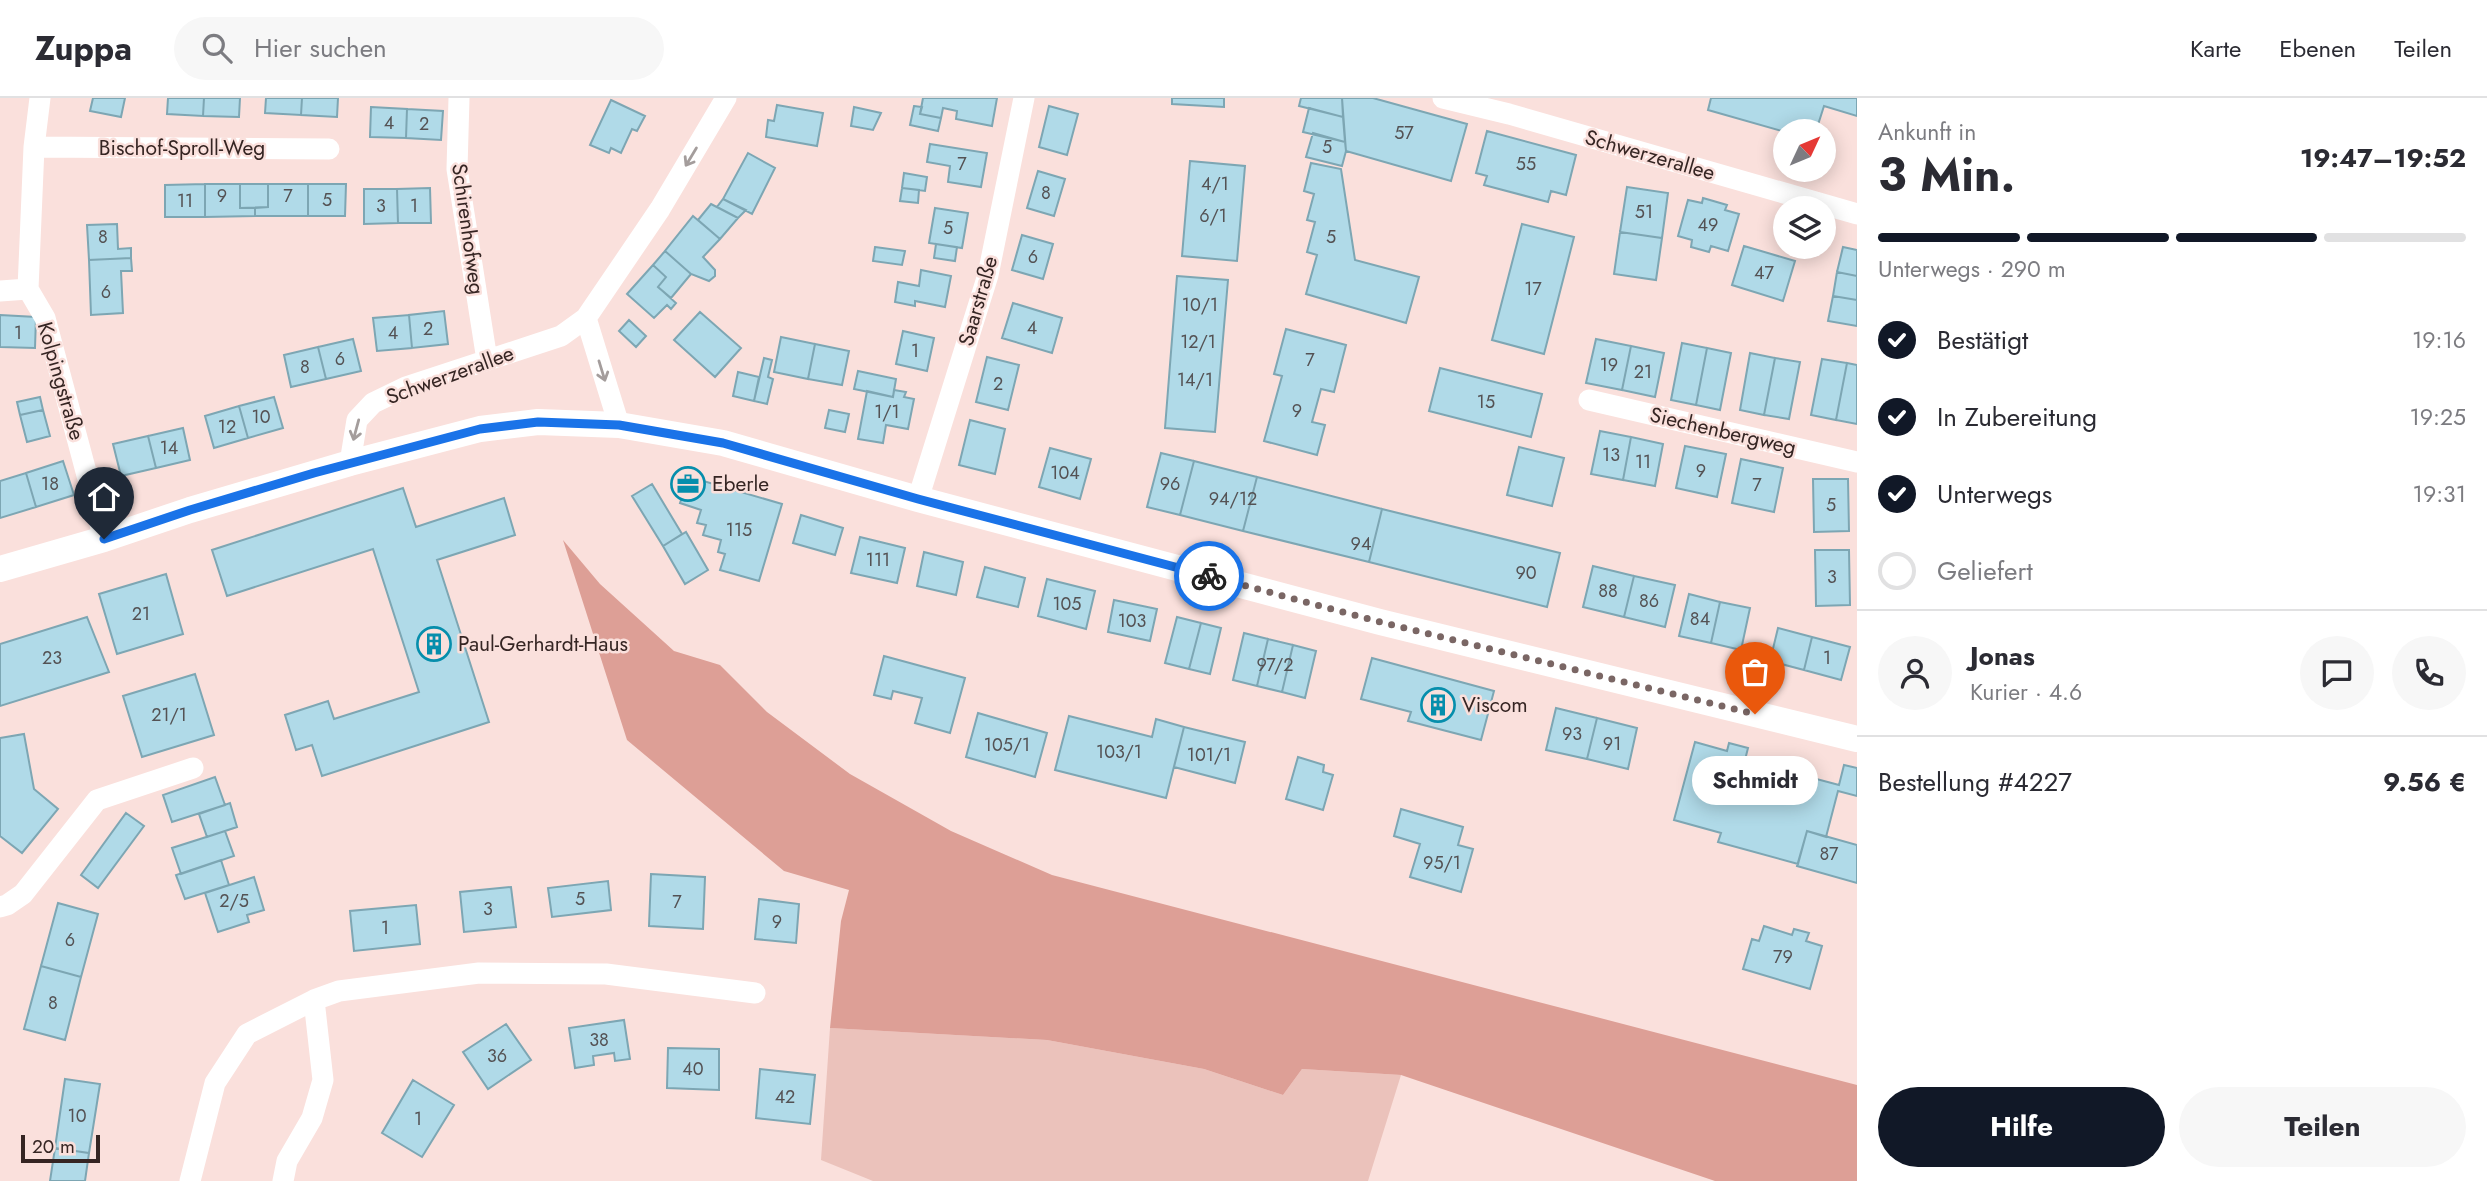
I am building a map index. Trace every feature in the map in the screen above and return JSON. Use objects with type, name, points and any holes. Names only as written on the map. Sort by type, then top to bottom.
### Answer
[{"type":"street","points":[[0,291],[28,289],[34,146],[40,98]]},
{"type":"street","name":"Schirenhofweg","points":[[459,98],[457,169],[486,360]]},
{"type":"street","name":"Schwerzerallee","points":[[350,463],[358,420],[373,403],[406,387],[561,336],[586,318],[660,209],[726,98]]},
{"type":"street","name":"Saarstraße","points":[[918,499],[988,275],[1024,98]]},
{"type":"street","name":"Schwerzerallee","points":[[1443,98],[1857,214]]},
{"type":"street","name":"Bischof-Sproll-Weg","points":[[34,146],[329,149]]},
{"type":"street","name":"Kolpingstraße","points":[[28,289],[45,318],[104,539]]},
{"type":"street","points":[[586,318],[619,425]]},
{"type":"street","name":"Siechenbergweg","points":[[1589,400],[1857,462]]},
{"type":"street","points":[[0,569],[350,463],[480,429],[538,422],[619,425],[723,443],[918,499],[1380,622],[1857,739]]},
{"type":"street","points":[[0,906],[7,905],[23,894],[96,800],[193,768]]},
{"type":"street","points":[[190,1181],[215,1083],[247,1034],[314,1000],[339,991],[479,973],[606,974],[755,993]]},
{"type":"street","points":[[283,1181],[286,1161],[312,1118],[323,1080],[314,1000]]},
{"type":"shaded area","points":[[563,540],[600,584],[674,651],[720,665],[767,712],[850,774],[951,831],[1052,875],[1857,1085],[1857,1181],[1715,1181],[1401,1075],[1302,1069],[1283,1095],[1204,1069],[1047,1040],[830,1028],[841,921],[849,890],[784,871],[627,740]]},
{"type":"shaded area","points":[[830,1028],[1047,1040],[1204,1069],[1283,1095],[1302,1069],[1401,1075],[1368,1181],[873,1181],[821,1160]]},
{"type":"building","points":[[93,98],[125,98],[121,117],[90,111]]},
{"type":"building","points":[[168,98],[204,98],[203,116],[167,114]]},
{"type":"building","points":[[204,98],[240,98],[239,117],[203,116]]},
{"type":"building","points":[[266,98],[302,98],[301,115],[265,113]]},
{"type":"building","points":[[302,98],[338,98],[337,117],[301,115]]},
{"type":"building","points":[[923,98],[997,98],[992,126],[956,119],[957,111],[943,108],[941,118],[920,114]]},
{"type":"building","points":[[1172,98],[1224,98],[1224,107],[1172,104]]},
{"type":"building","points":[[1301,98],[1342,98],[1343,117],[1299,106]]},
{"type":"building","points":[[1342,98],[1373,98],[1467,124],[1451,181],[1346,151]]},
{"type":"building","points":[[1711,98],[1857,98],[1857,116],[1824,106],[1820,119],[1773,119],[1773,129],[1708,110]]},
{"type":"building","points":[[611,100],[645,116],[637,131],[632,129],[621,153],[611,148],[609,153],[590,145]]},
{"type":"building","points":[[777,105],[823,113],[817,146],[766,137],[768,120],[774,121]]},
{"type":"building","points":[[914,106],[922,107],[920,114],[941,118],[938,131],[910,125]]},
{"type":"building","points":[[1049,106],[1078,114],[1067,155],[1039,147]]},
{"type":"building","points":[[371,107],[407,109],[406,138],[370,137]]},
{"type":"building","points":[[854,107],[881,113],[873,130],[851,126]]},
{"type":"building","points":[[1309,108],[1343,117],[1345,142],[1303,132]]},
{"type":"building","points":[[407,109],[443,111],[441,140],[406,138]]},
{"type":"building","points":[[1487,131],[1576,155],[1566,195],[1551,191],[1548,202],[1484,185],[1487,176],[1476,173]]},
{"type":"building","points":[[1313,133],[1345,142],[1346,151],[1342,166],[1306,157]]},
{"type":"building","points":[[930,144],[987,153],[981,187],[948,182],[950,166],[927,162]]},
{"type":"building","points":[[748,153],[775,168],[752,214],[723,199]]},
{"type":"building","points":[[1190,161],[1245,166],[1237,261],[1182,256]]},
{"type":"building","points":[[1311,163],[1341,169],[1355,260],[1419,277],[1406,323],[1306,294],[1317,255],[1307,252],[1315,222],[1307,220],[1314,194],[1304,191]]},
{"type":"building","points":[[1038,171],[1065,179],[1054,216],[1027,208]]},
{"type":"building","points":[[904,173],[927,177],[925,191],[902,188]]},
{"type":"building","points":[[205,184],[240,184],[240,208],[255,208],[255,216],[205,217]]},
{"type":"building","points":[[205,184],[205,217],[165,217],[165,185]]},
{"type":"building","points":[[240,184],[268,184],[268,207],[240,208]]},
{"type":"building","points":[[268,184],[308,184],[308,216],[255,216],[255,208],[268,207]]},
{"type":"building","points":[[308,184],[346,184],[345,216],[308,216]]},
{"type":"building","points":[[1627,187],[1668,193],[1662,238],[1620,232]]},
{"type":"building","points":[[430,188],[431,223],[398,223],[397,189]]},
{"type":"building","points":[[902,188],[919,190],[918,203],[900,201]]},
{"type":"building","points":[[364,189],[397,189],[398,223],[364,224]]},
{"type":"building","points":[[1703,198],[1727,205],[1725,210],[1739,214],[1728,251],[1711,246],[1709,252],[1691,247],[1692,240],[1678,236],[1688,200],[1702,203]]},
{"type":"building","points":[[723,199],[746,210],[738,218],[717,207]]},
{"type":"building","points":[[711,204],[738,218],[720,239],[698,220]]},
{"type":"building","points":[[935,208],[968,213],[962,248],[929,243]]},
{"type":"building","points":[[693,216],[720,239],[703,257],[715,270],[715,276],[709,281],[691,274],[665,251]]},
{"type":"building","points":[[117,224],[118,249],[131,248],[131,258],[89,260],[87,225]]},
{"type":"building","points":[[1522,224],[1574,237],[1544,354],[1492,340]]},
{"type":"building","points":[[1620,232],[1662,238],[1656,280],[1614,274]]},
{"type":"building","points":[[1022,235],[1053,244],[1043,279],[1012,270]]},
{"type":"building","points":[[936,244],[957,247],[955,261],[934,258]]},
{"type":"building","points":[[1744,246],[1773,255],[1773,259],[1795,261],[1783,301],[1732,285]]},
{"type":"building","points":[[875,247],[905,251],[902,265],[873,261]]},
{"type":"building","points":[[1843,247],[1857,250],[1857,276],[1837,272]]},
{"type":"building","points":[[665,251],[691,274],[671,298],[658,287],[666,277],[653,265]]},
{"type":"building","points":[[131,258],[132,271],[121,271],[123,313],[91,315],[89,260]]},
{"type":"building","points":[[653,265],[666,277],[658,287],[676,303],[671,309],[667,305],[654,318],[627,294]]},
{"type":"building","points":[[921,270],[951,276],[945,307],[915,301],[915,306],[895,302],[898,282],[919,286]]},
{"type":"building","points":[[1837,272],[1857,276],[1857,300],[1833,296]]},
{"type":"building","points":[[1177,276],[1228,280],[1215,432],[1165,428]]},
{"type":"building","points":[[1833,296],[1857,300],[1857,326],[1828,321]]},
{"type":"building","points":[[1013,303],[1062,318],[1052,353],[1002,338]]},
{"type":"building","points":[[444,311],[448,344],[412,348],[409,315]]},
{"type":"building","points":[[700,312],[741,348],[715,377],[674,340]]},
{"type":"building","points":[[0,315],[36,317],[35,348],[0,347]]},
{"type":"building","points":[[409,315],[412,348],[377,351],[373,318]]},
{"type":"building","points":[[629,320],[646,336],[636,347],[619,331]]},
{"type":"building","points":[[1286,329],[1346,345],[1334,392],[1321,389],[1312,422],[1325,425],[1317,455],[1264,441],[1282,376],[1274,374]]},
{"type":"building","points":[[903,331],[934,338],[927,371],[896,364]]},
{"type":"building","points":[[781,337],[815,344],[808,379],[774,372]]},
{"type":"building","points":[[353,339],[361,371],[326,379],[318,347]]},
{"type":"building","points":[[1596,339],[1631,346],[1622,390],[1586,383]]},
{"type":"building","points":[[1682,343],[1707,348],[1696,405],[1671,400]]},
{"type":"building","points":[[815,344],[849,351],[842,385],[808,379]]},
{"type":"building","points":[[1631,346],[1664,353],[1655,397],[1622,390]]},
{"type":"building","points":[[318,347],[326,379],[291,387],[284,355]]},
{"type":"building","points":[[1707,348],[1731,353],[1720,410],[1696,405]]},
{"type":"building","points":[[1750,353],[1775,358],[1764,415],[1740,410]]},
{"type":"building","points":[[987,357],[1019,365],[1008,410],[976,402]]},
{"type":"building","points":[[764,358],[772,360],[768,377],[773,379],[767,404],[754,401]]},
{"type":"building","points":[[1775,358],[1800,362],[1789,419],[1764,415]]},
{"type":"building","points":[[1822,359],[1847,363],[1836,420],[1811,415]]},
{"type":"building","points":[[1847,363],[1857,365],[1857,424],[1836,420]]},
{"type":"building","points":[[1440,368],[1542,394],[1531,437],[1429,411]]},
{"type":"building","points":[[858,371],[896,379],[893,397],[854,389]]},
{"type":"building","points":[[738,372],[759,377],[754,401],[733,396]]},
{"type":"building","points":[[894,390],[906,392],[904,397],[914,399],[908,429],[886,425],[883,443],[858,439],[867,391],[893,397]]},
{"type":"building","points":[[40,397],[43,410],[20,415],[17,402]]},
{"type":"building","points":[[274,397],[283,428],[248,438],[239,406]]},
{"type":"building","points":[[239,406],[248,438],[214,448],[205,416]]},
{"type":"building","points":[[43,410],[50,436],[27,442],[20,415]]},
{"type":"building","points":[[829,410],[849,414],[845,432],[825,428]]},
{"type":"building","points":[[970,420],[1005,429],[995,474],[959,465]]},
{"type":"building","points":[[183,428],[190,460],[156,468],[148,436]]},
{"type":"building","points":[[1600,431],[1631,437],[1623,480],[1591,474]]},
{"type":"building","points":[[148,436],[156,468],[121,476],[113,444]]},
{"type":"building","points":[[1631,437],[1663,444],[1655,486],[1623,480]]},
{"type":"building","points":[[1685,446],[1726,454],[1717,497],[1676,488]]},
{"type":"building","points":[[1519,447],[1564,458],[1552,506],[1507,495]]},
{"type":"building","points":[[1050,448],[1091,459],[1080,499],[1039,487]]},
{"type":"building","points":[[1161,453],[1194,461],[1180,515],[1147,507]]},
{"type":"building","points":[[1741,459],[1783,468],[1774,512],[1732,503]]},
{"type":"building","points":[[63,461],[74,495],[36,507],[26,473]]},
{"type":"building","points":[[1194,461],[1257,477],[1243,531],[1180,515]]},
{"type":"building","points":[[26,473],[36,507],[0,518],[0,481]]},
{"type":"building","points":[[676,473],[782,504],[759,581],[720,570],[725,554],[718,552],[721,540],[703,535],[706,525],[697,523],[701,510],[680,503],[684,491],[672,487]]},
{"type":"building","points":[[1257,477],[1382,509],[1369,562],[1243,531]]},
{"type":"building","points":[[1813,479],[1848,479],[1849,531],[1814,532]]},
{"type":"building","points":[[652,484],[682,534],[663,546],[632,496]]},
{"type":"building","name":"Paul-Gerhardt-Haus","points":[[403,488],[416,527],[504,498],[515,535],[437,560],[489,722],[322,776],[312,745],[296,750],[285,715],[328,701],[334,719],[419,692],[373,549],[227,596],[212,550]]},
{"type":"building","points":[[1382,509],[1560,553],[1547,607],[1369,562]]},
{"type":"building","points":[[801,515],[843,528],[835,555],[793,543]]},
{"type":"building","points":[[686,532],[708,570],[685,584],[663,546]]},
{"type":"building","points":[[860,537],[905,548],[897,583],[851,573]]},
{"type":"building","points":[[1815,550],[1849,550],[1850,605],[1816,606]]},
{"type":"building","points":[[924,552],[963,562],[956,595],[917,586]]},
{"type":"building","points":[[1593,566],[1634,576],[1624,617],[1583,607]]},
{"type":"building","points":[[985,567],[1025,578],[1018,607],[977,597]]},
{"type":"building","points":[[166,574],[183,634],[117,654],[99,594]]},
{"type":"building","points":[[1634,576],[1675,585],[1665,627],[1624,617]]},
{"type":"building","points":[[1047,579],[1095,591],[1086,629],[1038,616]]},
{"type":"building","points":[[1689,594],[1720,602],[1711,643],[1679,636]]},
{"type":"building","points":[[1114,600],[1157,609],[1150,641],[1108,632]]},
{"type":"building","points":[[1720,602],[1750,608],[1741,650],[1711,643]]},
{"type":"building","points":[[87,617],[109,672],[0,706],[0,644]]},
{"type":"building","points":[[1177,617],[1201,623],[1189,669],[1165,663]]},
{"type":"building","points":[[1201,623],[1221,628],[1210,674],[1189,669]]},
{"type":"building","points":[[1778,628],[1812,637],[1804,670],[1770,661]]},
{"type":"building","points":[[1244,633],[1268,639],[1257,686],[1233,680]]},
{"type":"building","points":[[1812,637],[1850,647],[1841,680],[1804,670]]},
{"type":"building","points":[[1268,639],[1293,645],[1282,692],[1257,686]]},
{"type":"building","points":[[1293,645],[1316,651],[1305,698],[1282,692]]},
{"type":"building","points":[[884,656],[965,678],[950,733],[915,723],[922,698],[893,691],[891,699],[874,695]]},
{"type":"building","name":"Viscom","points":[[1372,658],[1494,691],[1481,740],[1408,721],[1411,712],[1361,699]]},
{"type":"building","points":[[195,674],[214,735],[142,757],[123,696]]},
{"type":"building","points":[[1556,708],[1597,718],[1587,759],[1546,750]]},
{"type":"building","points":[[978,713],[1047,733],[1035,777],[966,757]]},
{"type":"building","points":[[1069,716],[1152,737],[1156,719],[1184,727],[1166,798],[1055,770]]},
{"type":"building","points":[[1597,718],[1637,728],[1628,769],[1587,759]]},
{"type":"building","points":[[1184,727],[1245,742],[1235,783],[1174,767]]},
{"type":"building","points":[[24,734],[34,789],[58,809],[22,853],[0,836],[0,738]]},
{"type":"building","points":[[1695,742],[1727,751],[1729,743],[1748,748],[1745,760],[1839,785],[1844,765],[1857,768],[1857,796],[1838,791],[1826,837],[1807,831],[1798,864],[1718,842],[1721,833],[1674,820]]},
{"type":"building","points":[[1298,757],[1324,765],[1323,772],[1333,775],[1323,810],[1286,799]]},
{"type":"building","points":[[215,777],[225,805],[172,822],[163,795]]},
{"type":"building","points":[[230,803],[237,827],[207,837],[199,814]]},
{"type":"building","points":[[1401,809],[1463,827],[1458,845],[1473,849],[1461,892],[1410,877],[1420,844],[1394,836]]},
{"type":"building","points":[[126,813],[144,826],[98,888],[81,875]]},
{"type":"building","points":[[225,831],[234,856],[181,874],[172,848]]},
{"type":"building","points":[[1807,831],[1857,845],[1857,883],[1797,866]]},
{"type":"building","points":[[221,860],[229,885],[185,899],[176,875]]},
{"type":"building","points":[[651,874],[705,877],[703,929],[649,926]]},
{"type":"building","points":[[254,877],[264,910],[247,915],[249,922],[218,932],[205,893]]},
{"type":"building","points":[[608,881],[611,910],[552,917],[548,888]]},
{"type":"building","points":[[511,887],[516,927],[464,932],[460,892]]},
{"type":"building","points":[[759,899],[799,904],[796,943],[755,939]]},
{"type":"building","points":[[58,903],[98,914],[81,977],[41,966]]},
{"type":"building","points":[[416,905],[420,944],[354,951],[350,911]]},
{"type":"building","points":[[1764,926],[1792,935],[1794,929],[1809,933],[1806,941],[1822,946],[1810,989],[1743,969],[1752,939],[1759,941]]},
{"type":"building","points":[[41,966],[81,977],[65,1040],[24,1029]]},
{"type":"building","points":[[624,1020],[630,1059],[615,1061],[614,1053],[593,1056],[594,1065],[575,1068],[569,1028]]},
{"type":"building","points":[[506,1024],[531,1060],[488,1089],[463,1052]]},
{"type":"building","points":[[668,1048],[719,1049],[719,1090],[667,1088]]},
{"type":"building","points":[[760,1069],[815,1075],[810,1124],[756,1118]]},
{"type":"building","points":[[65,1079],[100,1084],[89,1153],[55,1148]]},
{"type":"building","points":[[413,1080],[454,1105],[422,1157],[382,1133]]},
{"type":"building","points":[[55,1148],[89,1153],[85,1181],[50,1181]]},
{"type":"way so far","points":[[1209,576],[1380,622],[1755,714]]},
{"type":"place","name":"Eberle","points":[[688,484]]},
{"type":"place","name":"Paul-Gerhardt-Haus","points":[[434,644]]},
{"type":"place","name":"Viscom","points":[[1438,705]]},
{"type":"place","name":"Schmidt","points":[[1755,714]]},
{"type":"route","points":[[104,539],[190,510],[350,463],[480,429],[538,422],[619,425],[723,443],[918,499],[1209,576]]}]
